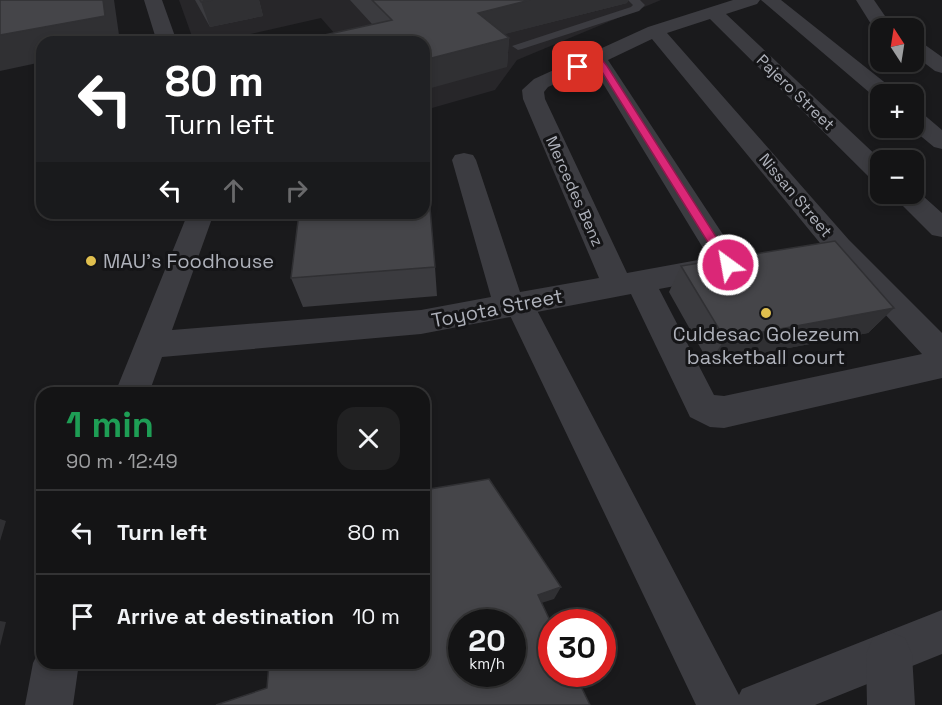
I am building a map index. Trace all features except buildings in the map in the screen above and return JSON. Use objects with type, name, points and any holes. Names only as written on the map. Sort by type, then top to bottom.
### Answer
[{"type":"street","points":[[153,0],[165,36]]},
{"type":"street","points":[[597,58],[656,31],[751,0]]},
{"type":"street","points":[[770,0],[873,84]]},
{"type":"street","points":[[866,0],[877,18]]},
{"type":"street","name":"Pajero Street","points":[[713,12],[870,163]]},
{"type":"street","name":"Nissan Street","points":[[656,31],[839,246],[942,354]]},
{"type":"street","points":[[924,54],[942,67]]},
{"type":"street","name":"Mercedes Benz","points":[[597,58],[541,83],[533,90],[534,99],[629,282],[702,406],[710,411],[724,412],[942,364]]},
{"type":"street","name":"Toyota Street","points":[[152,345],[421,322],[739,263],[597,58]]},
{"type":"street","points":[[924,127],[942,142]]},
{"type":"street","points":[[464,160],[481,221],[515,306],[720,705]]},
{"type":"street","points":[[915,204],[942,228]]},
{"type":"street","points":[[134,387],[199,219]]},
{"type":"street","points":[[806,252],[839,246]]},
{"type":"street","points":[[758,705],[942,632]]},
{"type":"street","points":[[889,654],[891,705]]},
{"type":"street","points":[[50,705],[55,669]]},
{"type":"lane","points":[[518,46],[635,9],[639,5],[634,0]]},
{"type":"shaded area","points":[[179,0],[661,0],[517,60],[495,90],[430,109],[430,36],[337,36],[321,18],[242,36],[192,36]]},
{"type":"place","name":"MAU’s Foodhouse","points":[[91,261]]},
{"type":"place","name":"Culdesac Golezeum basketball court","points":[[766,313]]},
{"type":"route","points":[[578,67],[597,58],[728,265]]}]
